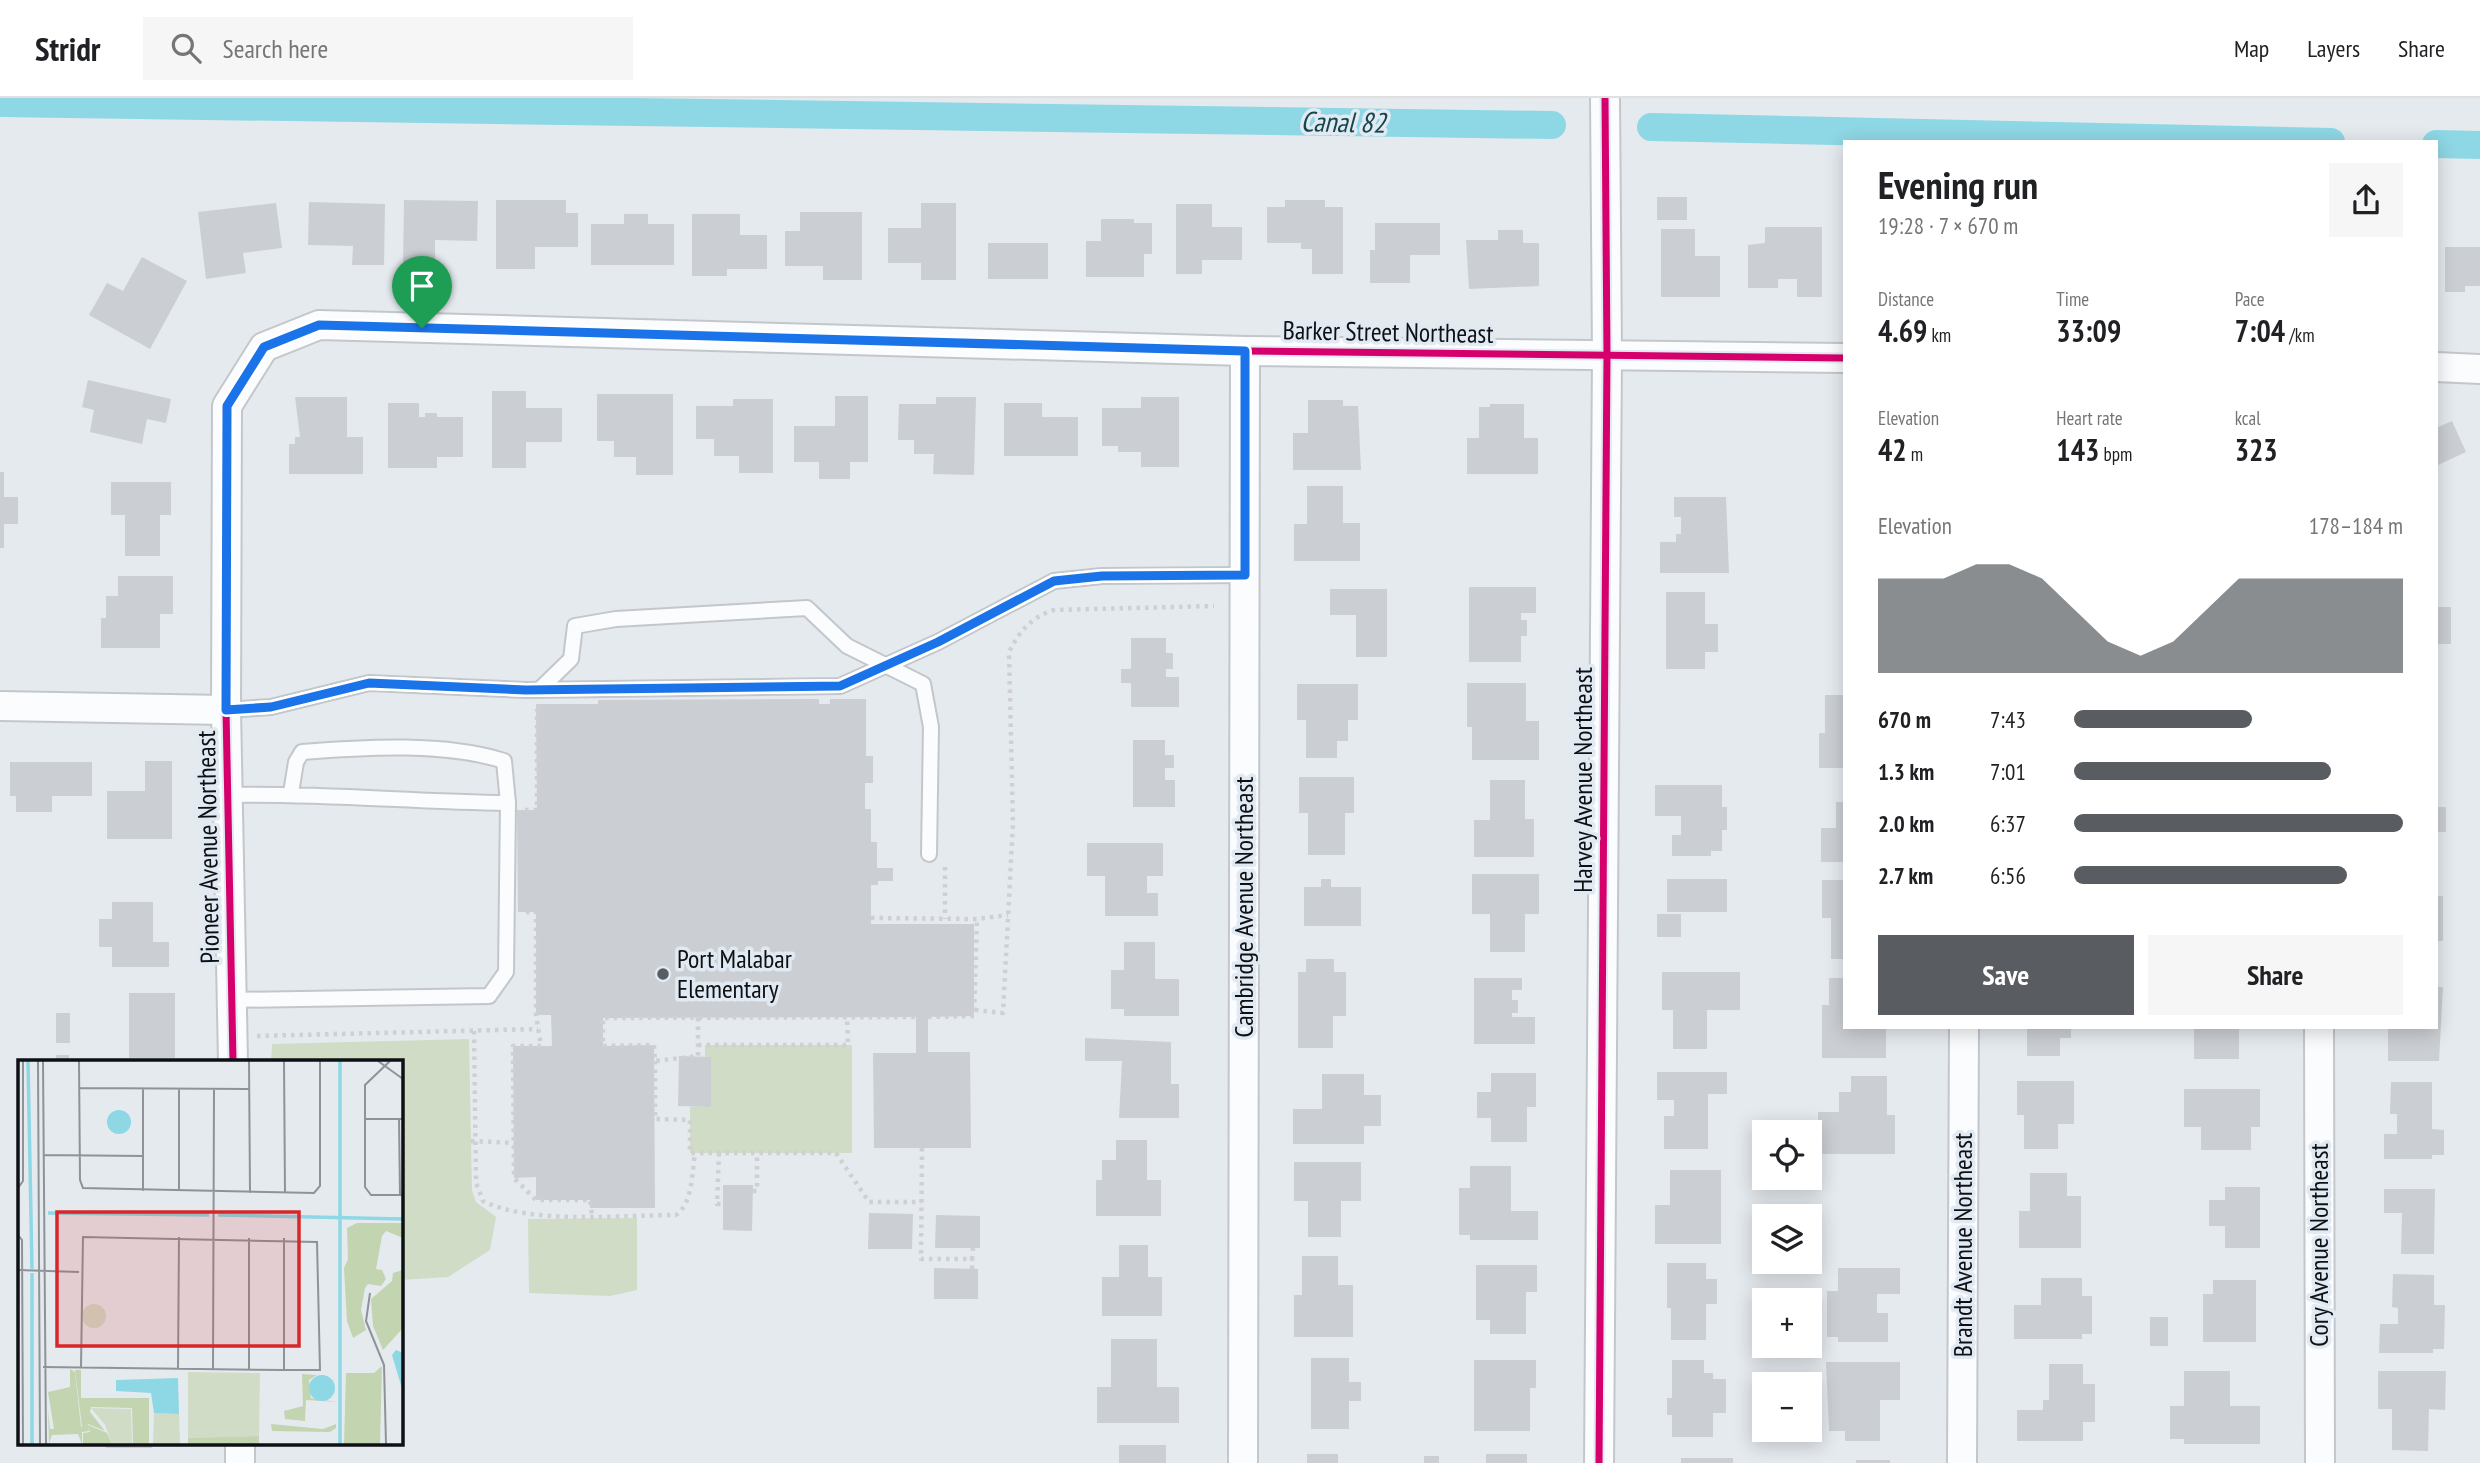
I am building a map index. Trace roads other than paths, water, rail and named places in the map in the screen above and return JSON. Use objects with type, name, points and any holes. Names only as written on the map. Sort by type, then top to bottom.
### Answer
[{"type":"street","name":"Harvey Avenue Northeast","points":[[1599,1463],[1607,355],[1605,98]]},
{"type":"street","name":"Barker Street Northeast","points":[[264,347],[319,325],[1245,351],[1843,358]]},
{"type":"street","name":"Pioneer Avenue Northeast","points":[[233,1060],[226,710],[227,406],[264,347]]},
{"type":"street","name":"Cambridge Avenue Northeast","points":[[1242,1463],[1245,351]]},
{"type":"street","points":[[2438,367],[2480,369]]},
{"type":"street","points":[[0,706],[226,710]]},
{"type":"street","name":"Brandt Avenue Northeast","points":[[1962,1463],[1964,1029]]},
{"type":"street","name":"Cory Avenue Northeast","points":[[2319,1029],[2320,1463]]},
{"type":"lane","points":[[226,710],[271,707],[369,683],[537,690],[840,686],[1054,581],[1102,576],[1245,575]]},
{"type":"lane","points":[[537,690],[571,659],[575,626],[616,619],[807,608],[846,646],[922,684],[931,727],[929,851]]},
{"type":"lane","points":[[232,1000],[489,996],[506,972],[512,807],[504,761],[475,752],[363,749],[302,752],[296,762],[291,793]]},
{"type":"lane","points":[[228,795],[291,793],[512,807]]},
{"type":"waterway","name":"Canal 82","points":[[0,103],[1552,125]]},
{"type":"waterway","name":"Canal 82","points":[[1651,127],[2240,140]]},
{"type":"waterway","name":"Canal 82","points":[[2438,144],[2480,145]]},
{"type":"place","name":"Port Malabar Elementary","points":[[663,974]]}]
